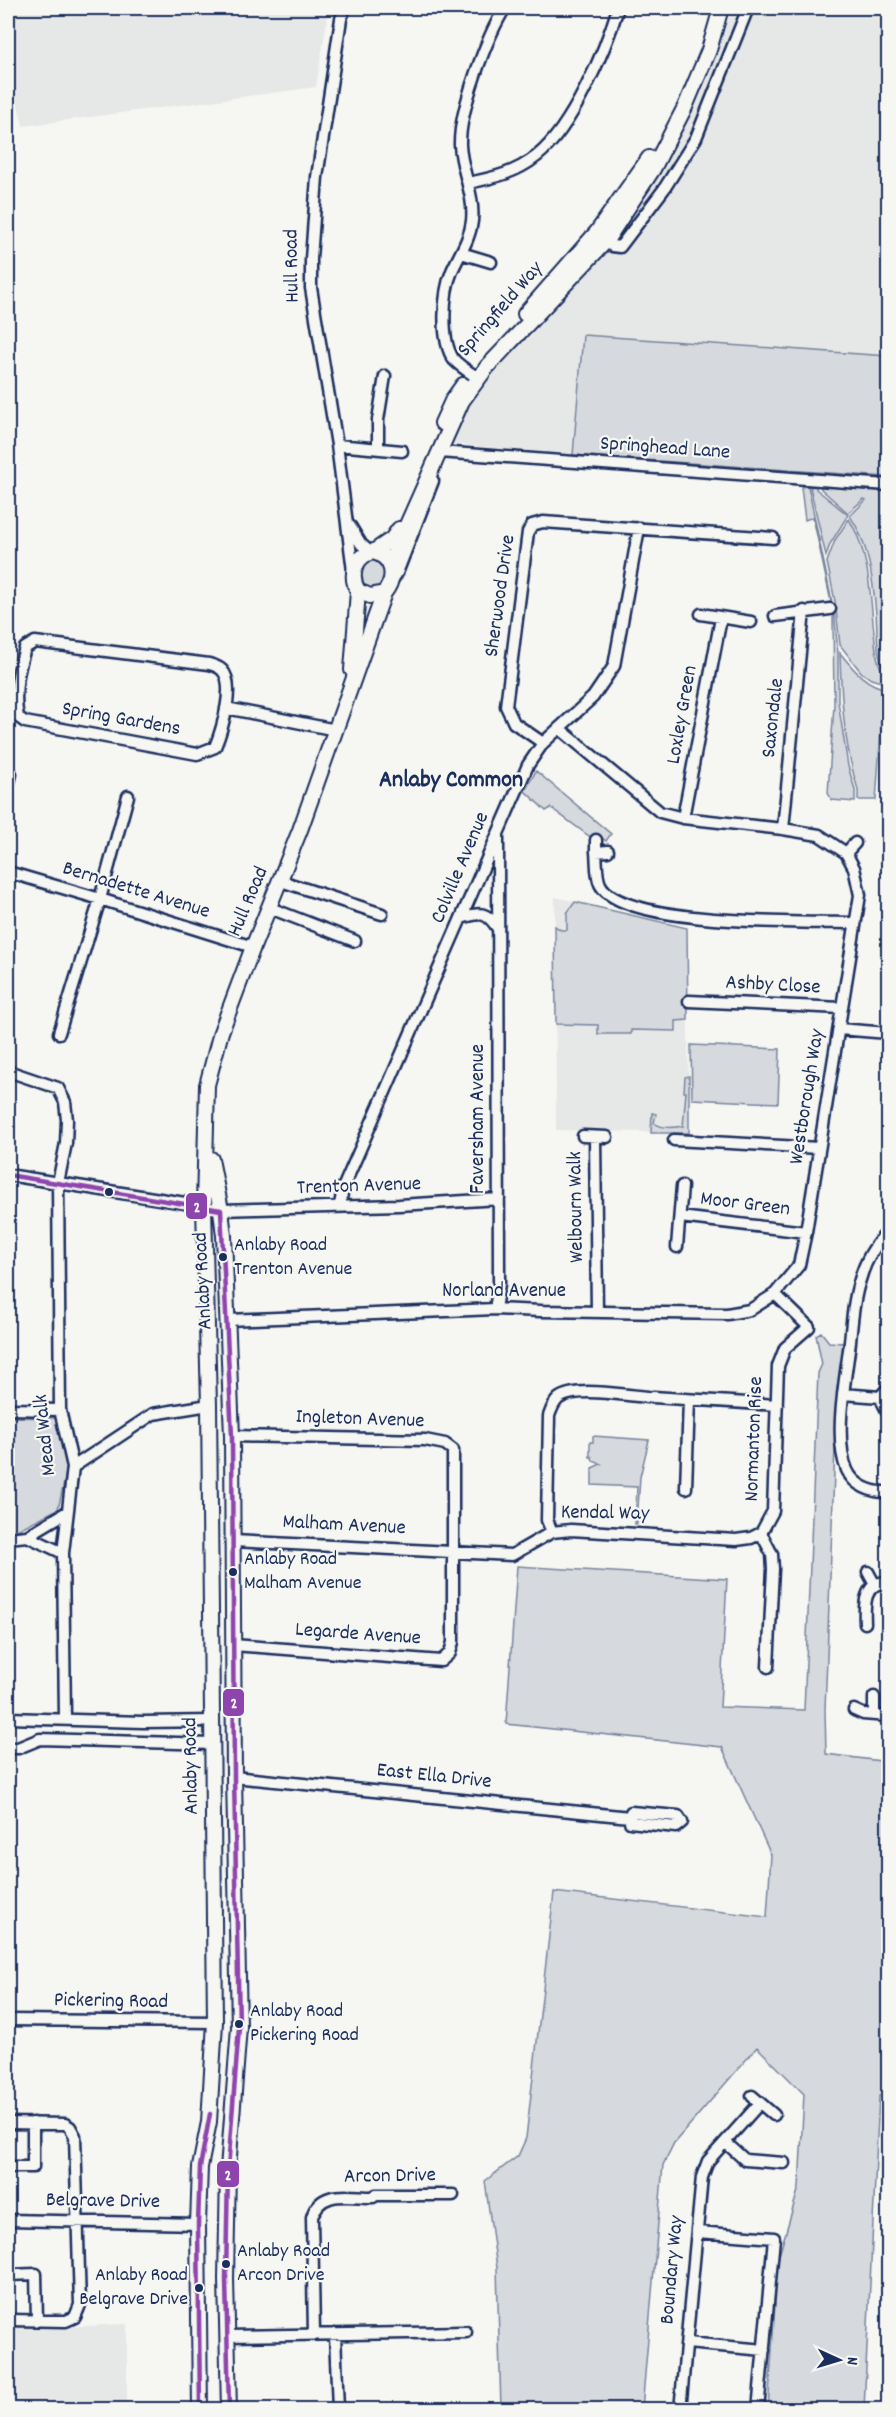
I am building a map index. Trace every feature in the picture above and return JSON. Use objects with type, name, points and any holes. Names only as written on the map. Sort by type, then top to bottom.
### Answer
[{"type":"main road","name":"Springfield Way","points":[[390,563],[462,401],[487,367],[601,237],[652,169],[685,106],[709,50],[721,8]]},
{"type":"main road","name":"Springfield Way","points":[[371,552],[392,539],[401,526],[424,464],[453,399],[472,374],[601,237]]},
{"type":"main road","points":[[371,552],[383,556],[390,563],[392,575],[386,589],[370,596],[358,591],[353,574],[360,559],[371,552]]},
{"type":"main road","name":"Hull Road","points":[[207,1137],[207,1085],[214,1053],[253,947],[281,881],[386,589]]},
{"type":"main road","name":"Hull Road","points":[[351,687],[358,591]]},
{"type":"main road","name":"Anlaby Road","points":[[200,2409],[198,2224],[201,2167],[209,2122],[215,2022],[209,1405],[204,1206],[207,1137]]},
{"type":"main road","name":"Anlaby Road","points":[[207,1137],[221,1210],[232,1436],[234,1777],[239,2027],[228,2169],[229,2409]]},
{"type":"street","name":"Hull Road","points":[[345,8],[341,19],[317,177],[311,259],[314,308],[349,524],[353,574]]},
{"type":"street","points":[[472,374],[455,361],[448,348],[445,318],[446,289],[472,220],[468,183],[460,147],[461,124],[494,25],[505,8]]},
{"type":"street","points":[[468,183],[502,176],[538,156],[568,117],[596,66],[618,8]]},
{"type":"street","points":[[601,237],[612,246],[620,248],[646,215],[691,146],[748,8]]},
{"type":"street","points":[[461,253],[494,261]]},
{"type":"street","points":[[378,447],[378,420],[385,376]]},
{"type":"street","points":[[337,445],[402,451]]},
{"type":"street","name":"Springhead Lane","points":[[439,452],[888,485]]},
{"type":"street","points":[[386,589],[397,573],[434,481]]},
{"type":"street","name":"Sherwood Drive","points":[[543,743],[514,723],[506,706],[528,532],[532,525],[543,522],[767,535]]},
{"type":"street","name":"Hull Road","points":[[349,524],[361,544],[371,552]]},
{"type":"street","name":"Colville Avenue","points":[[340,1205],[343,1188],[524,774],[543,743],[593,697],[614,666],[639,528]]},
{"type":"street","points":[[775,616],[830,609]]},
{"type":"street","name":"Saxondale","points":[[783,829],[804,611]]},
{"type":"street","points":[[700,614],[751,622]]},
{"type":"street","name":"Loxley Green","points":[[683,818],[721,618]]},
{"type":"street","name":"Spring Gardens","points":[[35,642],[209,664],[221,669],[227,679],[226,708],[215,747],[197,754],[25,722],[18,717],[13,679],[25,648],[35,642]]},
{"type":"street","points":[[226,708],[336,730]]},
{"type":"street","points":[[559,728],[660,812],[683,818],[819,835],[846,854],[855,843]]},
{"type":"street","points":[[8,787],[11,774]]},
{"type":"street","points":[[59,1034],[128,796]]},
{"type":"street","name":"Faversham Avenue","points":[[495,1309],[499,1284],[498,831]]},
{"type":"street","points":[[596,840],[600,884],[612,896],[633,905],[688,918],[753,922],[855,923]]},
{"type":"street","points":[[596,852],[608,851]]},
{"type":"street","name":"Westborough Way","points":[[775,1294],[799,1265],[839,1029],[860,895],[854,868],[846,854]]},
{"type":"street","name":"Bernadette Avenue","points":[[8,872],[100,898],[253,947]]},
{"type":"street","points":[[281,881],[382,914]]},
{"type":"street","points":[[270,908],[355,941]]},
{"type":"street","points":[[461,918],[483,914],[491,918],[498,929]]},
{"type":"street","name":"Ashby Close","points":[[689,1001],[701,1008],[842,1008]]},
{"type":"street","points":[[839,1029],[888,1033]]},
{"type":"street","name":"Mead Walk","points":[[8,1071],[58,1088],[65,1102],[66,1143],[58,1183],[60,1410],[73,1467],[63,1553],[65,1719]]},
{"type":"street","name":"Welbourn Walk","points":[[583,1136],[607,1137]]},
{"type":"street","name":"Welbourn Walk","points":[[595,1137],[597,1312]]},
{"type":"street","points":[[674,1140],[685,1146],[819,1149]]},
{"type":"street","points":[[8,1175],[204,1206]]},
{"type":"street","name":"Moor Green","points":[[677,1247],[682,1186]]},
{"type":"street","name":"Trenton Avenue","points":[[221,1210],[281,1210],[340,1205],[399,1205],[499,1199]]},
{"type":"street","name":"Moor Green","points":[[680,1216],[806,1232]]},
{"type":"street","points":[[888,1232],[869,1257],[859,1281],[843,1394],[843,1457],[848,1472],[856,1482],[868,1490],[888,1492]]},
{"type":"street","name":"Norland Avenue","points":[[228,1320],[495,1309],[727,1314],[750,1310],[775,1294]]},
{"type":"street","name":"Normanton Rise","points":[[768,1667],[773,1569],[772,1554],[761,1533],[773,1512],[778,1366],[785,1348],[809,1327],[775,1294]]},
{"type":"street","points":[[880,1397],[888,1388]]},
{"type":"street","points":[[552,1532],[547,1520],[549,1416],[553,1406],[560,1398],[572,1392],[777,1405]]},
{"type":"street","points":[[843,1394],[880,1397]]},
{"type":"street","points":[[635,1408],[636,1396]]},
{"type":"street","points":[[880,1397],[887,1411]]},
{"type":"street","points":[[686,1488],[689,1400]]},
{"type":"street","points":[[73,1467],[124,1431],[153,1414],[209,1405]]},
{"type":"street","points":[[8,1409],[60,1410]]},
{"type":"street","name":"Ingleton Avenue","points":[[232,1436],[377,1438],[425,1440],[445,1444],[453,1450],[455,1467],[453,1552]]},
{"type":"street","points":[[687,1476],[698,1477]]},
{"type":"street","points":[[8,1538],[27,1536],[67,1512]]},
{"type":"street","name":"Kendal Way","points":[[453,1552],[512,1555],[552,1532],[571,1530],[736,1540],[751,1538],[761,1533]]},
{"type":"street","points":[[27,1536],[63,1553]]},
{"type":"street","name":"Malham Avenue","points":[[233,1541],[453,1552]]},
{"type":"street","name":"Legarde Avenue","points":[[233,1645],[441,1661],[450,1653],[453,1642],[453,1552]]},
{"type":"street","points":[[868,1572],[874,1585]]},
{"type":"street","points":[[865,1623],[865,1598],[874,1585],[888,1582]]},
{"type":"street","points":[[874,1697],[874,1715]]},
{"type":"street","points":[[854,1710],[888,1716]]},
{"type":"street","points":[[8,1718],[144,1722],[213,1721]]},
{"type":"street","points":[[8,1748],[18,1748],[40,1740],[212,1744]]},
{"type":"street","name":"East Ella Drive","points":[[234,1777],[630,1817]]},
{"type":"street","name":"Pickering Road","points":[[8,2020],[215,2022]]},
{"type":"street","name":"Boundary Way","points":[[680,2409],[704,2168],[756,2099],[774,2115]]},
{"type":"street","points":[[8,2123],[65,2124],[70,2127],[75,2136],[80,2305],[75,2317],[66,2321],[8,2320]]},
{"type":"street","points":[[8,2167],[33,2168],[33,2123]]},
{"type":"street","points":[[725,2142],[745,2160],[784,2163]]},
{"type":"street","name":"Arcon Drive","points":[[314,2334],[312,2217],[315,2205],[325,2198],[453,2195]]},
{"type":"street","name":"Belgrave Drive","points":[[8,2220],[198,2224]]},
{"type":"street","points":[[697,2232],[774,2238],[758,2409]]},
{"type":"street","points":[[8,2275],[36,2274],[37,2320]]},
{"type":"street","points":[[227,2336],[466,2332]]},
{"type":"street","points":[[335,2334],[338,2409]]},
{"type":"street","points":[[687,2343],[764,2350]]},
{"type":"shaded area","points":[[8,8],[329,8],[316,87],[23,126],[8,63]]},
{"type":"shaded area","points":[[734,8],[888,8],[888,356],[584,335],[573,455],[439,443],[476,371],[590,251],[662,141]]},
{"type":"shaded area","points":[[583,335],[888,356],[888,477],[573,455]]},
{"type":"shaded area","points":[[821,485],[875,488],[880,492],[888,487],[888,676],[879,654],[875,601],[866,550],[850,516],[866,500],[864,499],[848,513],[821,489]]},
{"type":"shaded area","points":[[808,486],[833,607],[828,607],[828,603],[831,602],[813,517],[805,520],[801,487]]},
{"type":"shaded area","points":[[816,486],[816,489],[848,515],[830,544],[826,556],[810,487]]},
{"type":"shaded area","points":[[849,519],[864,556],[876,653],[888,684],[871,679],[861,672],[840,645],[835,601],[827,562],[835,540]]},
{"type":"shaded area","points":[[364,559],[381,559],[386,573],[382,586],[365,591],[357,572]]},
{"type":"shaded area","points":[[834,610],[838,654],[838,701],[848,766],[855,790],[855,802],[832,800],[828,793],[834,705],[833,615],[827,615],[827,611]]},
{"type":"shaded area","points":[[840,653],[867,681],[888,689],[888,702],[883,702],[876,800],[858,800],[844,722]]},
{"type":"shaded area","points":[[536,771],[611,834],[606,841],[601,837],[589,836],[551,808],[546,811],[525,791]]},
{"type":"shaded area","points":[[555,897],[687,928],[689,1133],[556,1130]]},
{"type":"shaded area","points":[[575,902],[687,928],[688,1020],[676,1021],[676,1031],[631,1030],[631,1034],[598,1034],[598,1025],[556,1024],[555,926],[561,930],[567,930],[567,913]]},
{"type":"shaded area","points":[[691,1045],[780,1049],[778,1103],[692,1099]]},
{"type":"shaded area","points":[[689,1076],[689,1133],[651,1133],[652,1113],[656,1114],[654,1123],[657,1125],[683,1126],[685,1077]]},
{"type":"shaded area","points":[[821,1332],[829,1342],[843,1343],[836,1420],[825,1710],[826,1754],[888,1762],[888,1944],[884,1963],[888,1964],[888,2096],[879,2096],[864,2409],[768,2409],[778,2259],[799,2187],[804,2094],[757,2047],[674,2143],[663,2165],[642,2409],[501,2409],[497,2268],[485,2181],[518,2156],[526,2138],[554,1892],[767,1917],[771,1855],[722,1747],[506,1724],[517,1566],[727,1579],[720,1707],[804,1710],[818,1373],[822,1364],[816,1335]]},
{"type":"shaded area","points":[[8,1417],[57,1418],[67,1470],[58,1509],[13,1532],[8,1532]]},
{"type":"shaded area","points":[[593,1436],[649,1440],[640,1477],[637,1524],[635,1524],[637,1487],[592,1485],[592,1468],[601,1464],[590,1457],[590,1442],[593,1442]]},
{"type":"shaded area","points":[[127,2324],[127,2409],[8,2409],[8,2326],[63,2327]]},
{"type":"transit line","name":"2","points":[[8,1175],[221,1210],[232,1436],[234,1777],[239,2027],[228,2169],[226,2279],[229,2410]]},
{"type":"transit line","name":"2","points":[[200,2410],[198,2224],[200,2167],[210,2114]]},
{"type":"place","name":"Anlaby Road Trenton Avenue","points":[[223,1257]]},
{"type":"place","name":"Anlaby Road Malham Avenue","points":[[233,1572]]},
{"type":"place","name":"Anlaby Road Pickering Road","points":[[239,2024]]},
{"type":"place","name":"Anlaby Road Arcon Drive","points":[[226,2264]]},
{"type":"place","name":"Anlaby Road Belgrave Drive","points":[[199,2288]]},
{"type":"district","name":"Anlaby Common","points":[[451,781]]}]
